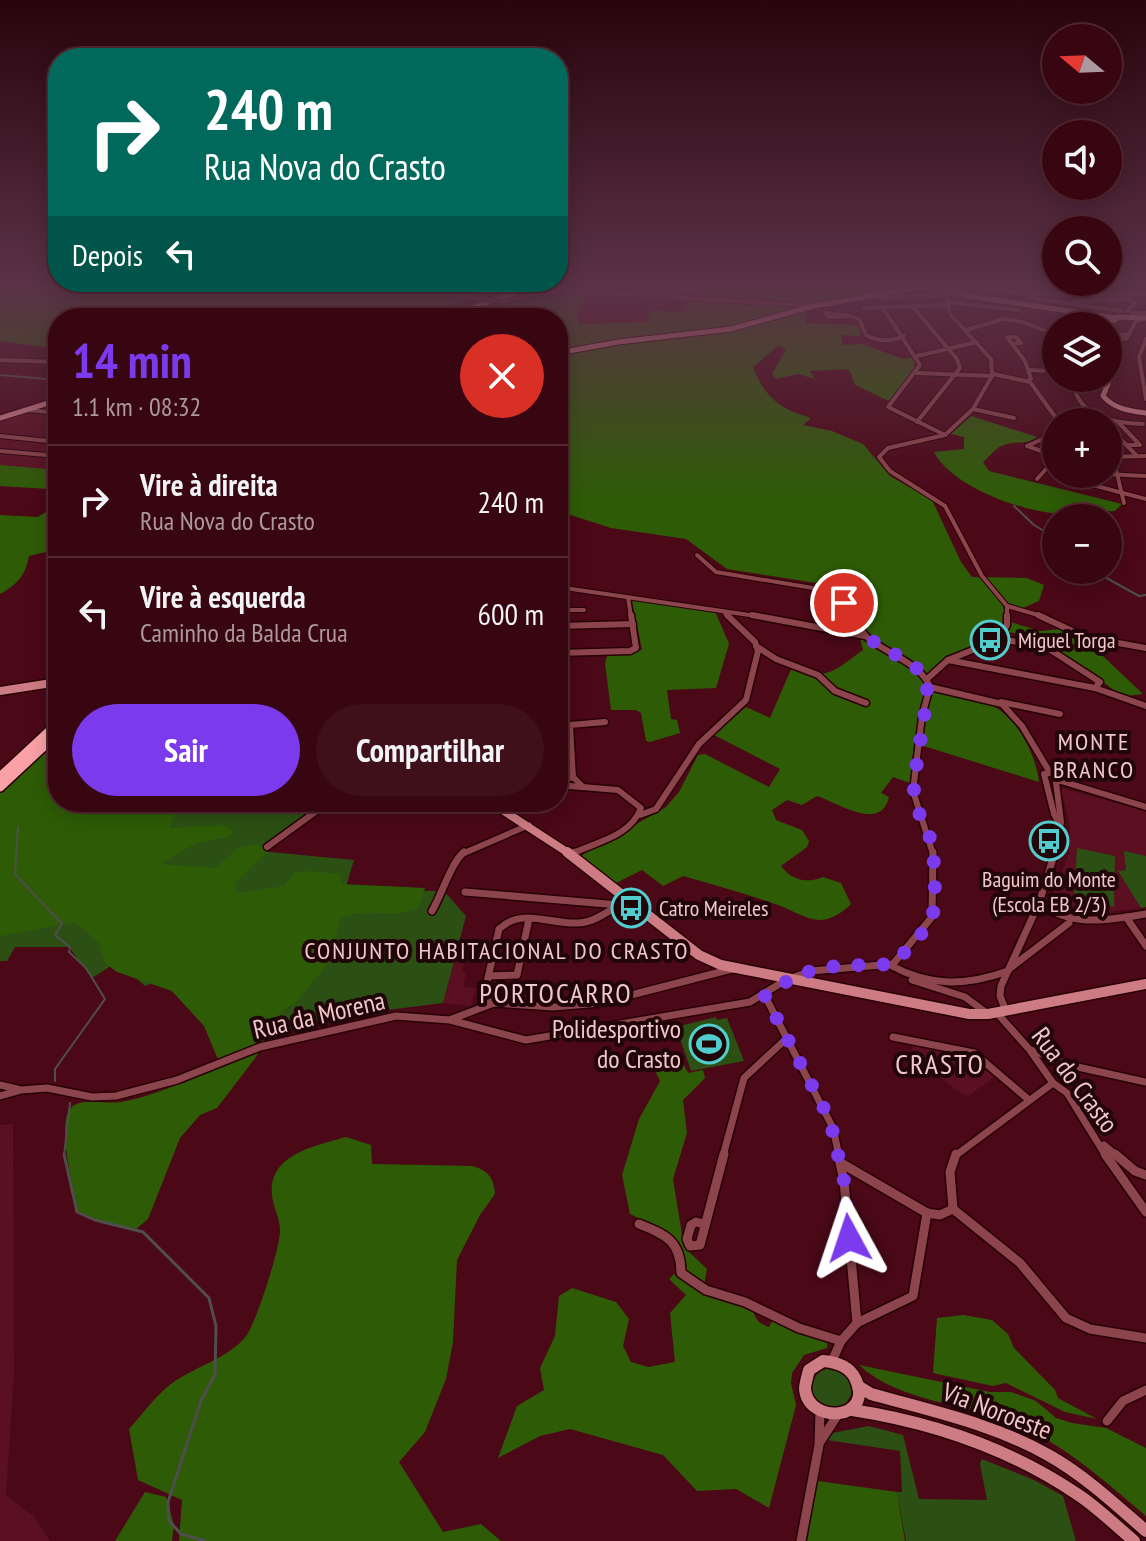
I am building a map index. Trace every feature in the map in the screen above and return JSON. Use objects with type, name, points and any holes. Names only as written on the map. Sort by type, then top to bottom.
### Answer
[{"type":"highway","points":[[0,777],[48,732]]},
{"type":"highway","points":[[0,787],[48,742]]},
{"type":"main road","points":[[1105,392],[1106,402],[1123,410],[1146,413]]},
{"type":"main road","points":[[0,418],[48,403]]},
{"type":"main road","points":[[0,691],[48,684]]},
{"type":"main road","points":[[507,812],[570,854],[624,902],[709,962],[969,1014],[997,1013],[1146,984]]},
{"type":"main road","points":[[838,1355],[858,1386],[859,1395],[852,1410],[837,1416],[820,1410],[808,1396],[806,1378],[815,1364],[838,1355]]},
{"type":"main road","name":"Via Noroeste","points":[[858,1386],[871,1394],[973,1423],[1027,1444],[1081,1477],[1146,1531]]},
{"type":"main road","name":"Via Noroeste","points":[[852,1410],[866,1409],[901,1419],[1025,1462],[1079,1495],[1134,1541]]},
{"type":"street","points":[[917,357],[920,365],[917,373],[888,407],[945,435]]},
{"type":"street","points":[[917,422],[956,375],[959,363],[954,357]]},
{"type":"street","points":[[989,357],[994,364],[992,375],[973,409],[945,435],[888,448],[880,454],[880,460],[890,471],[945,506],[982,576],[1007,606],[1052,619],[1085,637],[1146,648]]},
{"type":"street","points":[[1024,357],[1030,370],[1028,381]]},
{"type":"street","points":[[1146,357],[1139,357],[1146,399]]},
{"type":"street","points":[[0,360],[48,362]]},
{"type":"street","points":[[1030,370],[1042,371]]},
{"type":"street","points":[[917,373],[992,375],[1028,381],[1048,408]]},
{"type":"street","points":[[1077,392],[1075,396],[1086,408]]},
{"type":"street","points":[[24,409],[48,412]]},
{"type":"street","points":[[973,409],[1014,418]]},
{"type":"street","points":[[1122,420],[1143,424]]},
{"type":"street","points":[[1122,426],[1140,445],[1127,445]]},
{"type":"street","points":[[1122,433],[1129,433]]},
{"type":"street","points":[[0,436],[48,441]]},
{"type":"street","points":[[1042,440],[1028,447],[1042,452]]},
{"type":"street","points":[[1122,441],[1137,456]]},
{"type":"street","points":[[0,451],[48,455]]},
{"type":"street","points":[[1122,457],[1146,456]]},
{"type":"street","points":[[1037,479],[1042,473]]},
{"type":"street","points":[[1122,477],[1146,476]]},
{"type":"street","points":[[1104,488],[1145,499]]},
{"type":"street","points":[[1121,488],[1124,503]]},
{"type":"street","points":[[697,555],[710,570],[726,575],[804,586],[828,595],[851,607],[865,636]]},
{"type":"street","points":[[568,588],[673,602],[865,636],[897,655],[927,679],[930,687],[922,716],[913,791],[932,851],[932,917],[909,947],[890,965]]},
{"type":"street","points":[[568,653],[633,650],[637,644],[628,597]]},
{"type":"street","points":[[1000,639],[1005,630],[1007,606]]},
{"type":"street","points":[[568,610],[584,610]]},
{"type":"street","points":[[722,610],[756,646],[776,659],[818,675],[835,691],[866,703]]},
{"type":"street","points":[[568,626],[633,624]]},
{"type":"street","points":[[1005,630],[1029,643]]},
{"type":"street","points":[[927,679],[948,660],[1000,639],[1046,647],[1097,685],[1146,706]]},
{"type":"street","points":[[570,854],[618,833],[640,815],[656,809],[699,744],[746,700],[758,651],[756,646]]},
{"type":"street","points":[[948,660],[1097,685]]},
{"type":"street","points":[[930,687],[1060,714]]},
{"type":"street","points":[[993,700],[1010,711],[1022,726],[1049,771],[1059,774],[1055,781],[1055,819],[1060,825],[1039,903],[1009,970],[997,1013]]},
{"type":"street","points":[[583,787],[573,777],[570,725],[605,722]]},
{"type":"street","points":[[1049,771],[1044,774],[1055,781],[1146,807]]},
{"type":"street","points":[[568,779],[573,777]]},
{"type":"street","points":[[568,785],[624,793],[641,808],[640,815]]},
{"type":"street","points":[[267,847],[315,812]]},
{"type":"street","points":[[432,911],[448,884],[455,860],[465,851],[529,825]]},
{"type":"street","points":[[465,892],[624,902]]},
{"type":"street","points":[[624,902],[597,918],[577,923],[508,920],[501,926],[485,998],[494,1003],[553,1007],[600,1003],[735,968]]},
{"type":"street","points":[[1039,903],[1053,915],[1071,922],[1146,914]]},
{"type":"street","points":[[1126,917],[1146,946]]},
{"type":"street","points":[[489,976],[517,975],[529,919]]},
{"type":"street","points":[[788,978],[832,966],[890,965],[902,973],[937,984],[953,985],[990,978],[1009,970],[1071,922]]},
{"type":"street","name":"Rua do Crasto","points":[[902,973],[920,983],[970,999],[997,1013],[1029,1049],[1053,1083],[1067,1093],[1092,1136],[1146,1212]]},
{"type":"street","name":"Rua da Morena","points":[[0,1085],[21,1090],[47,1088],[92,1097],[116,1096],[177,1080],[223,1060],[304,1035],[396,1016],[450,1020],[526,1040],[750,1002],[765,996],[788,978]]},
{"type":"street","points":[[765,996],[830,1120],[841,1163],[857,1323]]},
{"type":"street","points":[[450,1020],[494,1003]]},
{"type":"street","points":[[893,1037],[974,1053],[1029,1100]]},
{"type":"street","points":[[704,1224],[744,1078],[787,1038]]},
{"type":"street","points":[[1029,1049],[1073,1066],[1146,1082]]},
{"type":"street","points":[[1053,1083],[986,1135],[969,1141],[952,1160],[949,1179],[953,1209],[1000,1244],[1028,1270],[1052,1305],[1070,1321],[1097,1331],[1146,1338]]},
{"type":"street","points":[[0,1096],[21,1090]]},
{"type":"street","points":[[1092,1136],[1135,1171],[1146,1175]]},
{"type":"street","points":[[841,1163],[927,1213],[940,1215],[953,1209]]},
{"type":"street","points":[[838,1355],[857,1323],[913,1296],[927,1213]]},
{"type":"street","points":[[639,1224],[671,1238],[682,1252],[681,1273],[695,1284],[745,1302],[799,1328],[832,1336],[838,1355]]},
{"type":"street","points":[[1107,1421],[1111,1411],[1128,1398],[1146,1390]]},
{"type":"street","points":[[801,1541],[819,1445],[820,1410]]},
{"type":"street","points":[[819,1445],[828,1425],[837,1416]]},
{"type":"shaded area","points":[[31,409],[48,411],[48,471],[0,466],[0,420]]},
{"type":"shaded area","points":[[1061,788],[1146,811],[1146,856],[1125,852],[1126,870],[1119,871],[1141,908],[1071,917],[1047,905],[1046,896],[1053,894],[1069,854],[1070,826]]},
{"type":"shaded area","points":[[451,962],[464,963],[463,987],[476,988],[471,1006],[443,1003]]},
{"type":"shaded area","points":[[912,1043],[966,1054],[994,1077],[967,1097],[904,1052],[912,1050]]},
{"type":"shaded area","points":[[13,1124],[14,1373],[6,1495],[35,1518],[50,1541],[0,1541],[0,1125]]},
{"type":"green space","points":[[568,357],[765,357],[753,367],[763,387],[782,406],[811,418],[803,425],[832,431],[863,444],[890,476],[932,500],[961,562],[972,577],[1027,578],[1044,585],[1039,601],[1023,608],[1008,603],[1003,607],[1007,621],[1040,631],[1061,629],[1087,641],[1143,694],[1127,696],[1118,693],[1049,646],[1002,631],[999,637],[940,662],[926,680],[926,691],[974,700],[999,709],[1023,737],[1034,760],[1039,782],[914,743],[910,783],[893,777],[881,793],[889,797],[878,813],[859,813],[817,796],[802,805],[787,800],[772,810],[776,820],[802,830],[809,841],[807,847],[781,866],[800,879],[823,877],[841,883],[851,904],[841,913],[828,919],[809,918],[766,901],[683,876],[663,886],[642,870],[614,884],[579,857],[666,807],[679,792],[698,755],[705,754],[769,787],[780,769],[714,735],[746,707],[770,718],[792,667],[823,674],[863,650],[857,627],[867,620],[842,587],[727,569],[686,539],[611,528],[568,514]]},
{"type":"green space","points":[[782,357],[915,357],[914,372],[889,401],[855,385],[849,369],[810,371],[815,379],[798,374],[776,379],[772,374]]},
{"type":"green space","points":[[971,416],[1037,437],[998,448],[983,462],[989,471],[1042,484],[1042,488],[1058,488],[1122,504],[1042,504],[1042,511],[992,496],[957,477],[934,452],[964,449],[964,437],[951,434]]},
{"type":"green space","points":[[0,465],[48,469],[48,489],[0,486]]},
{"type":"green space","points":[[48,511],[48,551],[29,556],[20,579],[0,594],[0,515],[38,517]]},
{"type":"green space","points":[[632,600],[715,611],[729,644],[716,688],[667,690],[671,719],[677,720],[680,733],[650,742],[646,741],[641,713],[636,710],[611,710],[605,663],[608,653],[642,650]]},
{"type":"green space","points":[[48,748],[48,812],[309,812],[259,851],[354,860],[345,890],[444,891],[466,916],[443,1003],[324,1018],[218,1055],[206,1026],[161,980],[145,986],[117,962],[92,978],[69,947],[15,947],[7,961],[0,961],[0,793]]},
{"type":"green space","points":[[48,748],[48,812],[175,812],[170,828],[224,825],[234,832],[228,837],[196,843],[160,864],[215,868],[239,848],[257,844],[268,851],[236,883],[236,893],[284,886],[294,873],[307,871],[340,874],[342,884],[425,888],[418,908],[398,913],[359,913],[341,918],[326,966],[296,1002],[281,1012],[256,1057],[217,1108],[200,1115],[180,1138],[148,1219],[136,1229],[100,1221],[78,1211],[66,1146],[68,1112],[84,1102],[121,1102],[146,1096],[220,1064],[204,1026],[172,991],[117,972],[105,963],[99,943],[75,922],[0,936],[0,793]]},
{"type":"green space","points":[[1077,848],[1115,856],[1114,907],[1074,898]]},
{"type":"green space","points":[[1124,851],[1146,856],[1146,907],[1141,908],[1118,871],[1126,870]]},
{"type":"green space","name":"Polidesportivo do Crasto","points":[[716,1017],[717,1020],[727,1018],[744,1061],[691,1071],[676,1027]]},
{"type":"green space","points":[[650,1060],[683,1063],[688,1073],[703,1070],[705,1078],[683,1100],[687,1133],[673,1179],[684,1247],[707,1269],[704,1285],[684,1268],[683,1256],[674,1239],[630,1214],[622,1175],[639,1119],[660,1081]]},
{"type":"green space","points":[[346,1137],[371,1145],[372,1164],[472,1166],[486,1172],[493,1183],[495,1194],[480,1215],[457,1260],[453,1342],[446,1379],[425,1432],[399,1462],[443,1532],[481,1524],[501,1541],[179,1541],[182,1500],[138,1480],[129,1429],[171,1384],[231,1350],[247,1335],[277,1251],[280,1226],[272,1195],[278,1170],[286,1161],[308,1148]]},
{"type":"green space","points":[[674,1274],[693,1287],[729,1298],[753,1310],[758,1321],[766,1326],[769,1327],[772,1321],[828,1340],[827,1348],[804,1355],[792,1373],[796,1405],[769,1508],[736,1489],[697,1491],[663,1455],[570,1429],[540,1436],[498,1458],[517,1406],[544,1390],[540,1368],[555,1336],[559,1296],[572,1288],[616,1302],[629,1319],[623,1346],[631,1362],[648,1367],[675,1362],[670,1313],[686,1295],[669,1279]]},
{"type":"green space","points":[[963,1315],[992,1320],[1008,1334],[1014,1348],[1055,1390],[1058,1398],[1097,1419],[1065,1412],[1006,1383],[993,1386],[933,1373],[937,1318]]},
{"type":"green space","points":[[859,1365],[990,1392],[1011,1392],[1036,1401],[1056,1418],[1106,1428],[1146,1448],[1146,1516],[1085,1466],[1035,1433],[998,1417],[914,1395],[876,1378]]},
{"type":"green space","points":[[832,1368],[846,1374],[852,1388],[846,1402],[832,1408],[818,1402],[812,1388],[818,1374]]},
{"type":"green space","points":[[869,1426],[903,1435],[919,1499],[987,1500],[980,1464],[982,1459],[1034,1480],[1063,1496],[1076,1541],[906,1541],[897,1492],[902,1492],[900,1451],[827,1440],[832,1433]]},
{"type":"green space","points":[[818,1481],[897,1492],[905,1541],[807,1541]]},
{"type":"green space","points":[[145,1492],[166,1497],[174,1525],[172,1541],[115,1541]]},
{"type":"waterway","points":[[0,375],[48,379]]},
{"type":"waterway","points":[[1014,506],[1042,530]]},
{"type":"waterway","points":[[1117,584],[1139,596],[1146,595]]},
{"type":"waterway","points":[[18,827],[15,874],[62,924],[55,935],[70,947],[69,952],[86,968],[105,999],[55,1069],[55,1081]]},
{"type":"waterway","points":[[64,1155],[70,1103]]},
{"type":"waterway","points":[[64,1155],[77,1212],[95,1220],[143,1232],[209,1298],[216,1326],[215,1374],[201,1401],[168,1502],[169,1521],[181,1534],[205,1541]]},
{"type":"place","name":"Miguel Torga","points":[[990,640]]},
{"type":"place","name":"Baguim do Monte (Escola EB 2/3)","points":[[1049,841]]},
{"type":"place","name":"Catro Meireles","points":[[631,908]]},
{"type":"place","name":"Polidesportivo do Crasto","points":[[709,1044]]},
{"type":"district","name":"MONTE BRANCO","points":[[1094,756]]},
{"type":"district","name":"CONJUNTO HABITACIONAL DO CRASTO","points":[[497,951]]},
{"type":"district","name":"PORTOCARRO","points":[[556,993]]},
{"type":"district","name":"CRASTO","points":[[940,1064]]},
{"type":"route","points":[[844,603],[853,610],[865,636],[906,662],[927,679],[930,687],[922,716],[913,791],[917,809],[931,840],[934,862],[932,917],[893,964],[832,966],[798,974],[765,996],[830,1120],[844,1181],[849,1238]]}]
